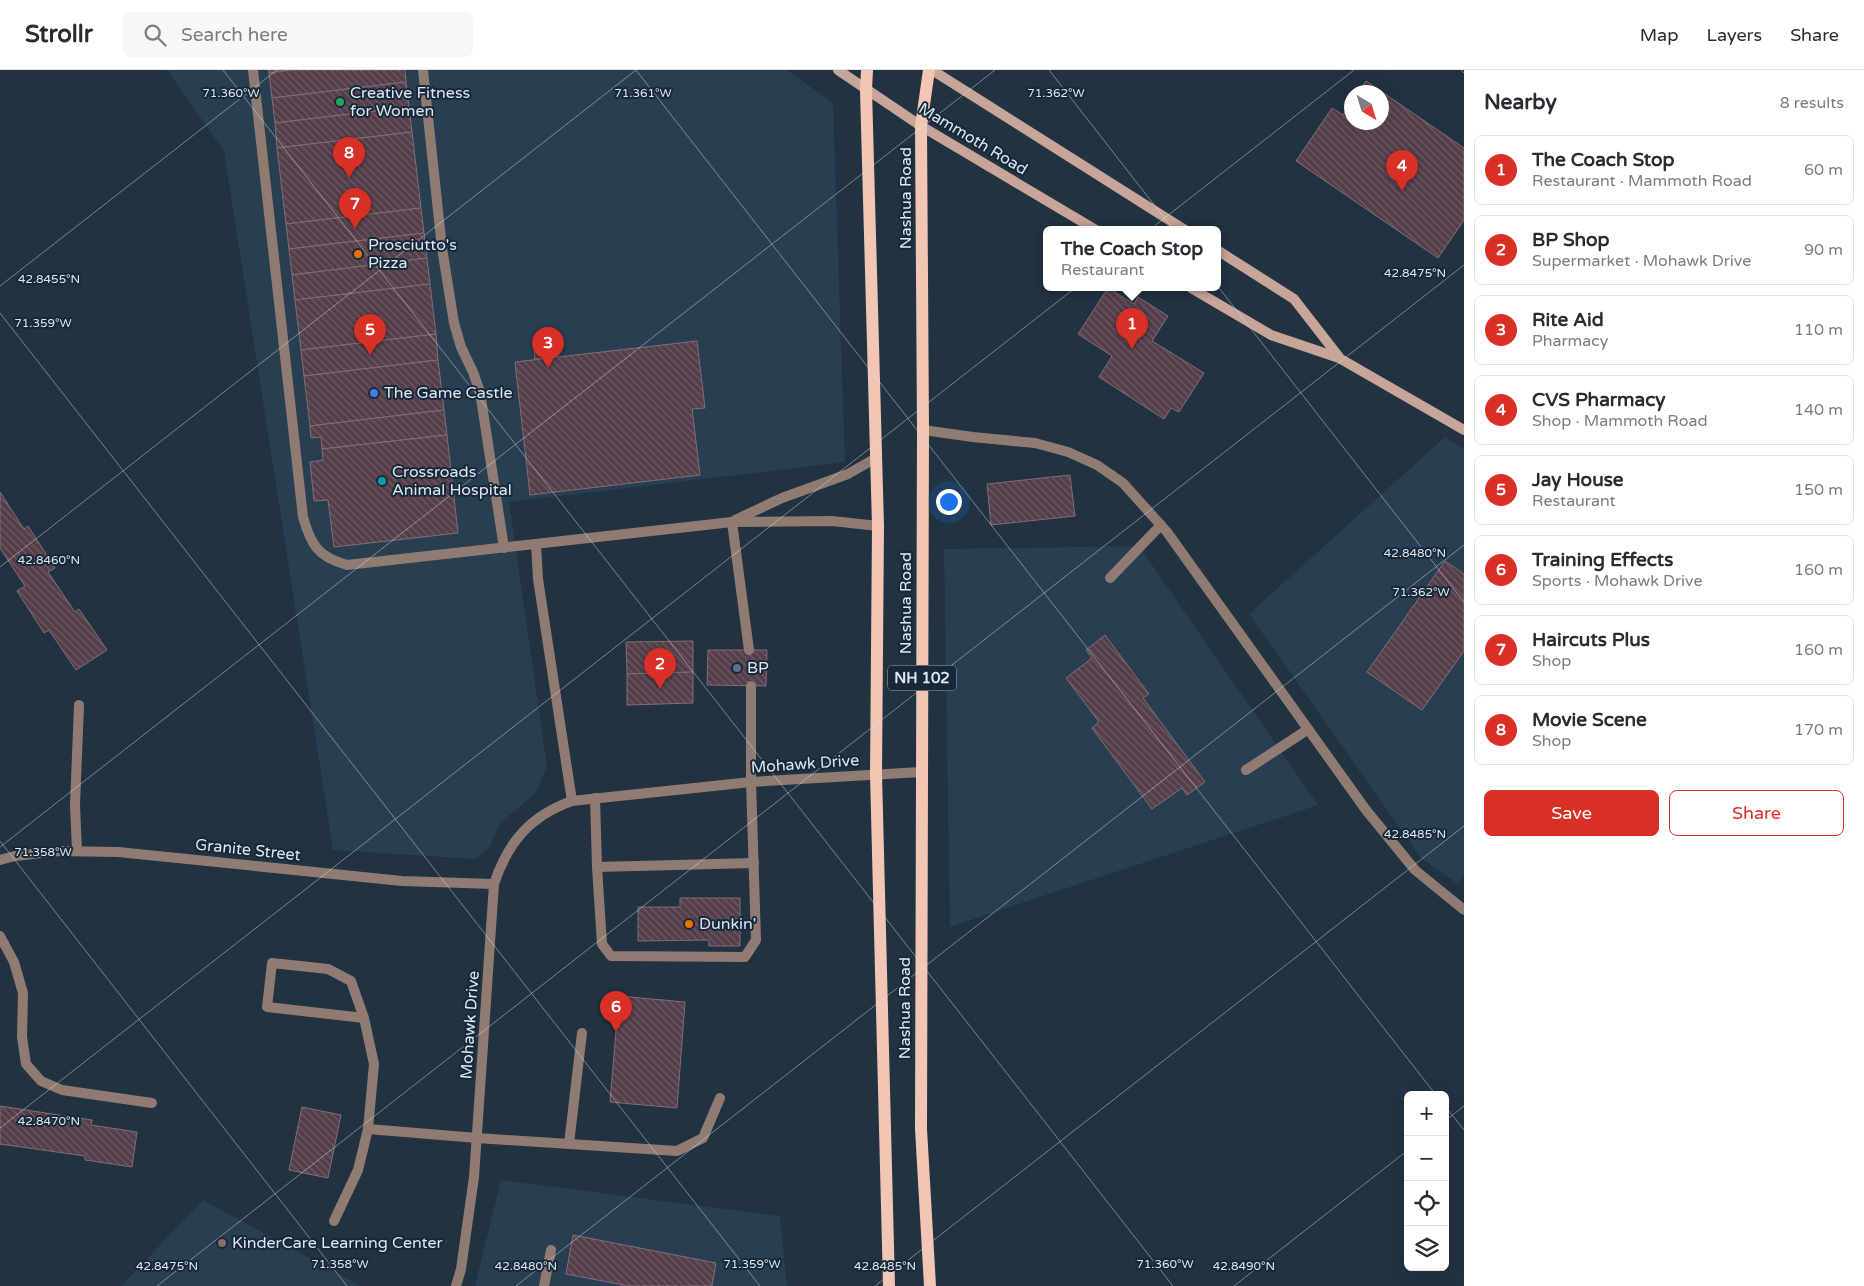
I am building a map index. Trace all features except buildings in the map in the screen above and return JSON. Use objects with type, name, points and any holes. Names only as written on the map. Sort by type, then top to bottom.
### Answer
[{"type":"main road","name":"Mammoth Road","points":[[838,70],[921,126],[1089,226]]},
{"type":"main road","name":"Nashua Road","points":[[867,70],[878,526],[876,774],[889,1286]]},
{"type":"main road","name":"Nashua Road","points":[[930,1286],[921,1129],[923,430],[921,126],[931,70]]},
{"type":"main road","points":[[931,70],[1179,226]]},
{"type":"main road","points":[[1221,253],[1294,299],[1339,358]]},
{"type":"main road","points":[[1197,291],[1271,335],[1339,358],[1464,430]]},
{"type":"street","points":[[253,70],[303,517],[309,537],[319,552],[333,561],[347,565],[732,522],[832,521],[878,526]]},
{"type":"street","points":[[423,70],[442,248],[454,323],[461,347],[480,392],[504,548]]},
{"type":"street","points":[[923,430],[1035,444],[1068,452],[1096,465],[1123,483],[1161,525],[1366,810],[1415,870],[1464,910]]},
{"type":"street","points":[[732,522],[782,498],[848,474],[876,458]]},
{"type":"street","points":[[732,522],[749,650]]},
{"type":"street","points":[[1110,578],[1161,525]]},
{"type":"street","points":[[536,544],[538,579],[572,801]]},
{"type":"street","points":[[595,798],[602,944],[611,956],[745,957],[756,940],[751,782],[751,686]]},
{"type":"street","points":[[77,852],[75,805],[79,705]]},
{"type":"street","points":[[1246,770],[1307,730]]},
{"type":"street","name":"Mohawk Drive","points":[[456,1286],[461,1269],[474,1177],[494,884],[501,864],[523,830],[553,807],[572,801],[751,782],[921,772]]},
{"type":"street","name":"Granite Street","points":[[0,860],[15,856],[50,852],[118,852],[402,881],[494,884]]},
{"type":"street","points":[[597,866],[754,863]]},
{"type":"street","points":[[0,936],[14,962],[23,993],[22,1037],[26,1064],[41,1081],[62,1090],[152,1103]]},
{"type":"street","points":[[334,1221],[358,1170],[368,1129],[374,1064],[364,1018],[351,981],[328,969],[272,963],[267,1007],[364,1018]]},
{"type":"street","points":[[569,1144],[582,1033]]},
{"type":"street","points":[[368,1129],[677,1151],[703,1138],[720,1098]]},
{"type":"street","points":[[544,1286],[551,1250]]},
{"type":"shaded area","points":[[167,70],[787,70],[833,103],[845,462],[509,502],[547,766],[536,793],[500,823],[489,848],[475,859],[333,850],[224,151]]},
{"type":"shaded area","points":[[1445,437],[1464,449],[1464,876],[1458,884],[1421,858],[1249,614]]},
{"type":"shaded area","points":[[1139,546],[1318,805],[950,927],[944,549]]},
{"type":"shaded area","points":[[501,1180],[780,1216],[787,1286],[475,1286]]},
{"type":"shaded area","name":"KinderCare Learning Center","points":[[203,1200],[361,1286],[121,1286]]},
{"type":"place","name":"Creative Fitness for Women","points":[[340,102]]},
{"type":"place","name":"Movie Scene","points":[[349,178]]},
{"type":"place","name":"CVS Pharmacy","points":[[1402,191]]},
{"type":"place","name":"Haircuts Plus","points":[[355,229]]},
{"type":"place","name":"Prosciutto's Pizza","points":[[358,254]]},
{"type":"place","name":"The Coach Stop","points":[[1132,349]]},
{"type":"place","name":"Jay House","points":[[370,355]]},
{"type":"place","name":"Rite Aid","points":[[548,368]]},
{"type":"place","name":"The Game Castle","points":[[374,393]]},
{"type":"place","name":"Crossroads Animal Hospital","points":[[382,481]]},
{"type":"place","name":"BP","points":[[737,668]]},
{"type":"place","name":"BP Shop","points":[[660,689]]},
{"type":"place","name":"Dunkin'","points":[[689,924]]},
{"type":"place","name":"Training Effects","points":[[616,1032]]},
{"type":"place","name":"KinderCare Learning Center","points":[[222,1243]]}]
